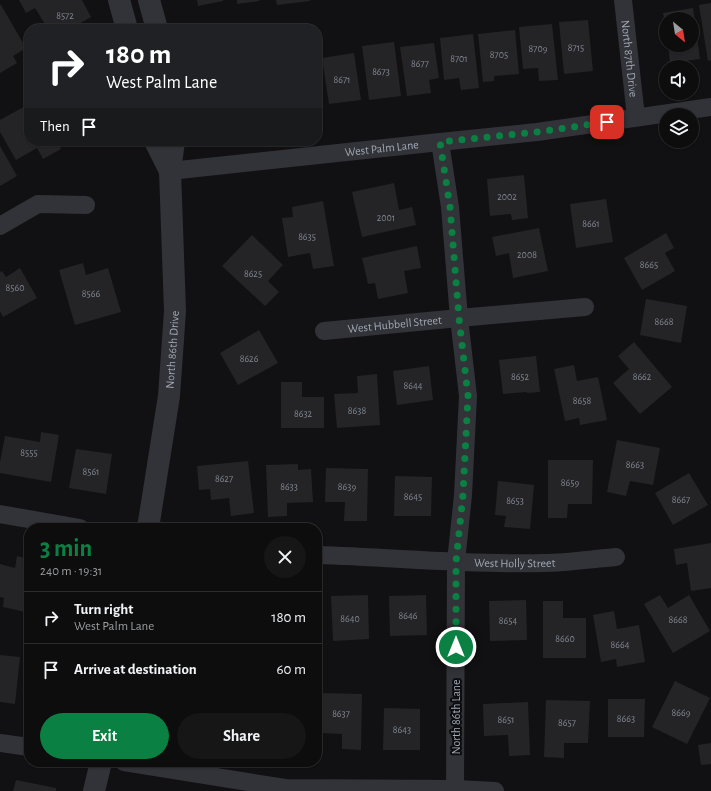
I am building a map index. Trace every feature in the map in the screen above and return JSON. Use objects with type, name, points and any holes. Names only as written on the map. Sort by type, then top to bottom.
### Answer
[{"type":"street","points":[[119,0],[126,24]]},
{"type":"street","points":[[149,0],[156,24]]},
{"type":"street","name":"North 87th Drive","points":[[623,0],[636,118]]},
{"type":"street","name":"West Palm Lane","points":[[170,170],[537,132],[711,107]]},
{"type":"street","name":"North 86th Lane","points":[[440,142],[450,207],[459,318],[468,396],[463,495],[456,562],[456,790]]},
{"type":"street","name":"North 86th Drive","points":[[158,146],[170,170]]},
{"type":"street","name":"North 86th Drive","points":[[149,523],[169,396],[175,311],[170,170],[173,146]]},
{"type":"street","points":[[0,226],[38,204],[86,205]]},
{"type":"street","name":"West Hubbell Street","points":[[324,331],[585,307]]},
{"type":"street","points":[[0,514],[51,523]]},
{"type":"street","name":"West Holly Street","points":[[322,555],[456,562],[544,563],[616,557]]},
{"type":"street","points":[[0,743],[24,746]]},
{"type":"street","points":[[94,791],[99,767]]},
{"type":"street","points":[[155,767],[285,788],[495,791]]},
{"type":"building","points":[[19,0],[82,0],[91,17],[79,24],[45,24],[35,8],[26,13]]},
{"type":"building","points":[[197,0],[223,0],[223,1],[198,6]]},
{"type":"building","points":[[237,0],[259,0],[259,1],[237,4]]},
{"type":"building","points":[[276,0],[310,0],[310,1],[277,5]]},
{"type":"building","points":[[711,3],[711,60],[708,61],[699,5]]},
{"type":"building","points":[[1,5],[24,45],[24,49],[13,56],[17,63],[0,73]]},
{"type":"building","points":[[693,8],[694,12],[669,12]]},
{"type":"building","points":[[588,20],[593,71],[564,74],[559,22]]},
{"type":"building","points":[[552,24],[558,80],[539,81],[538,68],[523,69],[519,27]]},
{"type":"building","points":[[515,30],[519,74],[494,76],[494,81],[483,82],[478,34]]},
{"type":"building","points":[[473,34],[479,88],[461,90],[459,78],[444,80],[440,38]]},
{"type":"building","points":[[394,42],[401,96],[369,100],[362,46]]},
{"type":"building","points":[[434,43],[439,78],[429,80],[431,93],[407,96],[400,47]]},
{"type":"building","points":[[669,52],[699,52],[700,59],[670,60]]},
{"type":"building","points":[[354,53],[361,100],[329,104],[322,58]]},
{"type":"building","points":[[24,107],[24,146],[60,146],[61,149],[43,159],[37,148],[16,160],[0,132],[0,120]]},
{"type":"building","points":[[0,146],[17,176],[0,186]]},
{"type":"building","points":[[524,175],[528,218],[512,220],[511,214],[490,216],[487,179]]},
{"type":"building","points":[[394,183],[399,210],[412,207],[416,225],[362,237],[352,192]]},
{"type":"building","points":[[606,199],[613,242],[576,248],[570,204]]},
{"type":"building","points":[[323,201],[334,266],[313,269],[310,253],[288,257],[282,218],[293,217],[292,207]]},
{"type":"building","points":[[539,228],[548,271],[513,278],[509,253],[496,256],[492,237]]},
{"type":"building","points":[[666,233],[674,248],[665,253],[675,271],[642,290],[624,258]]},
{"type":"building","points":[[252,235],[283,265],[268,281],[279,292],[265,306],[222,266]]},
{"type":"building","points":[[417,246],[421,268],[404,271],[408,293],[378,299],[375,283],[368,284],[362,258]]},
{"type":"building","points":[[83,263],[86,275],[108,268],[121,312],[75,325],[59,270]]},
{"type":"building","points":[[20,268],[37,298],[3,317],[0,311],[0,272],[2,271],[6,277]]},
{"type":"building","points":[[646,299],[687,306],[681,343],[640,335]]},
{"type":"building","points":[[259,330],[278,363],[238,385],[220,353]]},
{"type":"building","points":[[634,342],[672,387],[640,414],[613,383],[629,369],[618,356]]},
{"type":"building","points":[[536,356],[540,392],[503,394],[499,360]]},
{"type":"building","points":[[574,365],[577,381],[598,377],[607,420],[580,425],[579,418],[565,421],[554,369]]},
{"type":"building","points":[[429,366],[433,400],[397,405],[393,371]]},
{"type":"building","points":[[377,374],[380,425],[337,428],[334,394],[358,393],[357,376]]},
{"type":"building","points":[[281,382],[302,382],[302,397],[324,397],[324,428],[281,428]]},
{"type":"building","points":[[41,432],[59,435],[51,482],[0,473],[0,462],[5,436],[40,442]]},
{"type":"building","points":[[617,440],[660,448],[653,485],[630,481],[626,496],[607,492]]},
{"type":"building","points":[[76,449],[112,454],[106,494],[69,488]]},
{"type":"building","points":[[548,460],[593,460],[592,504],[568,504],[567,518],[548,518]]},
{"type":"building","points":[[248,461],[254,513],[231,516],[229,498],[211,500],[210,489],[199,490],[197,466]]},
{"type":"building","points":[[298,464],[298,470],[311,469],[313,502],[287,503],[287,516],[268,517],[266,465]]},
{"type":"building","points":[[326,468],[368,469],[367,521],[344,521],[345,502],[325,502]]},
{"type":"building","points":[[689,473],[708,505],[673,525],[655,493]]},
{"type":"building","points":[[395,476],[432,477],[431,516],[394,516]]},
{"type":"building","points":[[498,481],[534,485],[530,529],[504,527],[506,516],[495,515]]},
{"type":"building","points":[[711,543],[711,588],[691,591],[687,563],[676,565],[674,549]]},
{"type":"building","points":[[17,556],[24,558],[24,612],[3,607],[4,598],[0,597],[0,564],[15,568]]},
{"type":"building","points":[[368,595],[369,639],[333,641],[331,596]]},
{"type":"building","points":[[426,595],[427,635],[390,636],[389,596]]},
{"type":"building","points":[[660,595],[668,608],[689,595],[710,631],[673,653],[644,604]]},
{"type":"building","points":[[526,600],[527,640],[490,641],[489,601]]},
{"type":"building","points":[[543,601],[563,601],[563,618],[586,618],[586,658],[543,658]]},
{"type":"building","points":[[614,611],[617,629],[639,625],[645,662],[617,667],[616,659],[601,662],[593,615]]},
{"type":"building","points":[[0,655],[20,657],[15,704],[0,702]]},
{"type":"building","points":[[675,681],[710,698],[687,744],[652,727]]},
{"type":"building","points":[[322,693],[362,694],[361,750],[342,749],[342,734],[322,733]]},
{"type":"building","points":[[608,699],[645,699],[644,737],[608,737]]},
{"type":"building","points":[[546,700],[590,701],[588,743],[564,743],[564,758],[544,757]]},
{"type":"building","points":[[528,702],[530,755],[509,756],[508,735],[484,736],[483,704]]},
{"type":"building","points":[[384,708],[420,709],[420,750],[383,750]]},
{"type":"building","points":[[711,743],[711,764],[701,765],[698,745]]},
{"type":"building","points":[[16,780],[56,788],[56,791],[13,791]]},
{"type":"route","points":[[456,647],[456,562],[463,495],[468,396],[459,318],[450,207],[440,142],[537,132],[607,122]]}]
